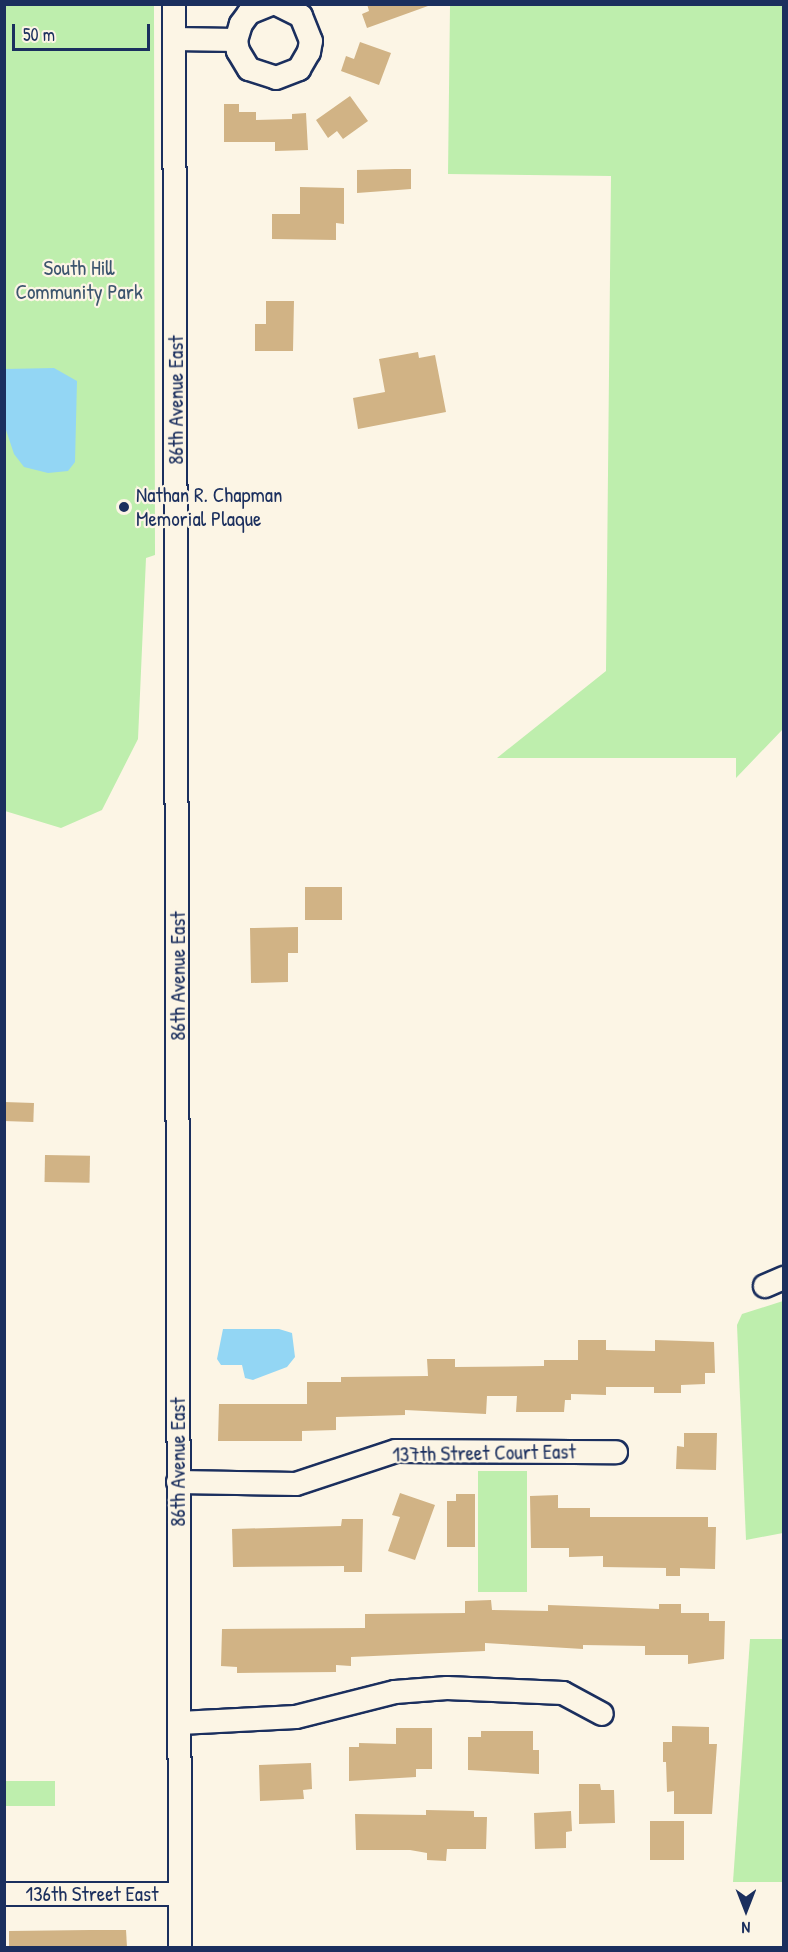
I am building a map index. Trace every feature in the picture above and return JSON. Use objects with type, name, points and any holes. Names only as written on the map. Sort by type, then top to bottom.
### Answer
[{"type":"street","name":"86th Avenue East","points":[[174,4],[180,1947]]},
{"type":"street","points":[[271,4],[249,13],[241,24],[236,40],[243,62],[256,74],[276,78],[299,69],[309,52],[308,26],[293,10],[276,4]]},
{"type":"street","points":[[174,39],[236,40]]},
{"type":"street","name":"137th Street Court East","points":[[178,1482],[296,1484],[396,1451],[616,1452]]},
{"type":"street","points":[[180,1723],[296,1717],[395,1692],[447,1688],[563,1693],[602,1714]]},
{"type":"street","name":"136th Street East","points":[[4,1894],[180,1894]]},
{"type":"green space","name":"South Hill Community Park","points":[[4,5],[154,5],[155,555],[146,558],[138,739],[102,810],[61,828],[5,811]]},
{"type":"green space","points":[[450,5],[783,5],[783,729],[736,778],[736,758],[497,758],[606,671],[611,176],[448,174]]},
{"type":"green space","points":[[783,1301],[783,1533],[746,1540],[737,1325],[742,1314]]},
{"type":"green space","points":[[478,1471],[527,1471],[527,1592],[478,1592]]},
{"type":"green space","points":[[750,1639],[783,1639],[783,1882],[733,1882]]},
{"type":"green space","points":[[5,1781],[55,1781],[55,1806],[5,1806]]},
{"type":"water","points":[[54,368],[77,381],[75,462],[68,471],[48,473],[24,467],[14,454],[5,427],[5,369]]},
{"type":"water","points":[[223,1329],[279,1329],[292,1333],[295,1357],[287,1367],[253,1380],[245,1378],[242,1365],[221,1365],[217,1359]]},
{"type":"building","points":[[367,4],[428,4],[428,6],[367,28],[362,14],[369,11]]},
{"type":"building","points":[[360,42],[391,53],[379,85],[341,71],[346,56],[354,59]]},
{"type":"building","points":[[350,96],[368,121],[343,139],[337,131],[328,138],[316,120]]},
{"type":"building","points":[[224,104],[239,104],[239,112],[256,112],[256,120],[292,119],[292,114],[306,113],[308,150],[275,151],[275,142],[224,142]]},
{"type":"building","points":[[411,169],[411,189],[357,193],[357,170]]},
{"type":"building","points":[[300,187],[344,188],[344,224],[336,223],[336,240],[272,239],[272,214],[300,214]]},
{"type":"building","points":[[266,301],[294,301],[293,351],[255,351],[255,324],[266,324]]},
{"type":"building","points":[[418,352],[419,358],[435,355],[446,412],[358,429],[353,398],[385,392],[379,359]]},
{"type":"building","points":[[305,887],[342,887],[342,920],[305,920]]},
{"type":"building","points":[[298,927],[298,953],[288,953],[288,982],[251,983],[250,928]]},
{"type":"building","points":[[4,1102],[34,1103],[33,1122],[4,1121]]},
{"type":"building","points":[[45,1155],[90,1156],[90,1183],[45,1182]]},
{"type":"building","points":[[578,1340],[606,1340],[606,1350],[655,1351],[655,1340],[714,1342],[715,1373],[705,1373],[705,1384],[681,1385],[681,1393],[654,1393],[654,1387],[606,1387],[606,1395],[571,1394],[571,1400],[565,1400],[564,1412],[516,1412],[517,1396],[487,1396],[486,1414],[405,1410],[405,1415],[336,1417],[336,1430],[302,1431],[302,1441],[218,1441],[219,1404],[307,1404],[307,1382],[341,1382],[341,1377],[428,1376],[427,1359],[455,1359],[455,1367],[544,1366],[544,1360],[578,1360]]},
{"type":"building","points":[[684,1433],[717,1433],[716,1470],[676,1469],[677,1446],[684,1447]]},
{"type":"building","points":[[400,1493],[435,1505],[415,1560],[388,1551],[400,1517],[392,1515]]},
{"type":"building","points":[[456,1494],[475,1494],[475,1547],[447,1547],[447,1501],[456,1501]]},
{"type":"building","points":[[558,1495],[558,1508],[590,1508],[590,1517],[708,1517],[708,1527],[716,1527],[715,1569],[680,1568],[680,1576],[666,1576],[666,1568],[603,1567],[603,1556],[569,1557],[569,1548],[531,1548],[530,1496]]},
{"type":"building","points":[[342,1519],[363,1519],[362,1572],[344,1572],[344,1566],[233,1567],[232,1529],[341,1526]]},
{"type":"building","points":[[491,1600],[492,1610],[548,1611],[548,1605],[659,1609],[659,1604],[681,1604],[681,1613],[709,1613],[709,1621],[725,1621],[724,1659],[688,1664],[688,1655],[645,1655],[645,1646],[583,1645],[583,1649],[485,1643],[485,1651],[351,1657],[351,1666],[336,1665],[336,1672],[237,1673],[237,1667],[221,1666],[222,1629],[365,1628],[365,1614],[465,1613],[465,1601]]},
{"type":"building","points":[[672,1726],[709,1727],[709,1744],[717,1744],[712,1814],[674,1814],[674,1791],[667,1792],[666,1762],[663,1762],[663,1742],[672,1742]]},
{"type":"building","points":[[396,1728],[432,1728],[432,1769],[416,1769],[416,1777],[349,1781],[349,1747],[359,1747],[359,1743],[396,1744]]},
{"type":"building","points":[[481,1731],[533,1731],[533,1750],[539,1750],[539,1774],[468,1770],[468,1737],[481,1737]]},
{"type":"building","points":[[311,1763],[312,1789],[303,1790],[304,1799],[260,1801],[259,1765]]},
{"type":"building","points":[[579,1784],[600,1784],[601,1790],[614,1790],[615,1823],[579,1824]]},
{"type":"building","points":[[426,1810],[474,1811],[474,1817],[487,1817],[486,1849],[447,1849],[446,1861],[427,1860],[427,1853],[410,1850],[356,1850],[355,1814],[426,1815]]},
{"type":"building","points":[[571,1811],[572,1831],[566,1832],[566,1848],[535,1849],[534,1813]]},
{"type":"building","points":[[650,1821],[684,1821],[684,1860],[650,1860]]},
{"type":"building","points":[[126,1930],[127,1947],[9,1947],[9,1931]]},
{"type":"place","name":"Nathan R. Chapman Memorial Plaque","points":[[124,507]]}]
